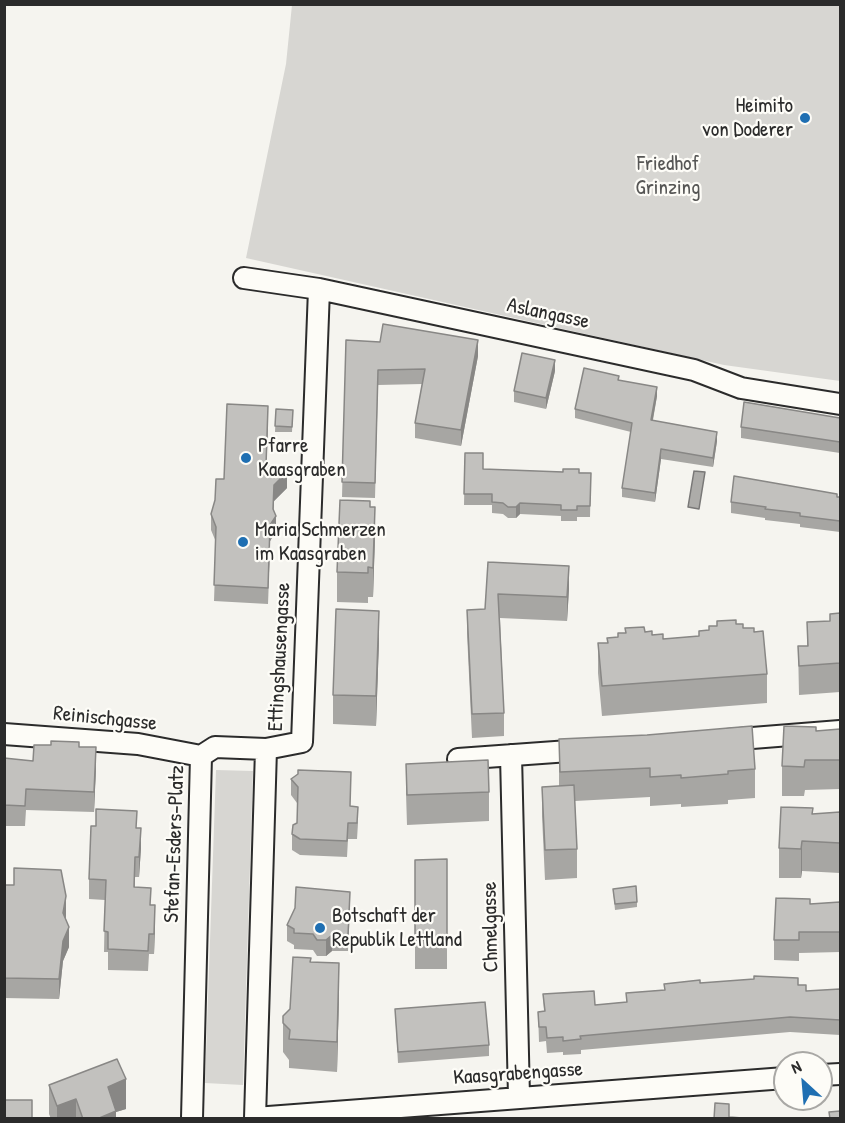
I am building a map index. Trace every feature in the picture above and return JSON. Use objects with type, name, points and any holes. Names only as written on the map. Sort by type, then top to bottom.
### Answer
[{"type":"street","name":"Aslangasse","points":[[244,278],[319,289],[694,370],[741,388],[840,404]]},
{"type":"street","name":"Ettingshausengasse","points":[[266,749],[302,742],[319,289]]},
{"type":"street","points":[[711,741],[840,731]]},
{"type":"street","name":"Reinischgasse","points":[[4,734],[138,744],[201,756]]},
{"type":"street","name":"Stefan-Esders-Platz","points":[[192,1119],[201,756],[215,747],[266,749]]},
{"type":"street","points":[[255,1119],[266,749]]},
{"type":"street","points":[[458,759],[605,749]]},
{"type":"street","name":"Chmelgasse","points":[[511,755],[519,1097]]},
{"type":"street","name":"Kaasgrabengasse","points":[[255,1119],[773,1079]]},
{"type":"green space","name":"Friedhof Grinzing","points":[[292,5],[840,5],[840,381],[724,365],[246,258],[286,64]]},
{"type":"green space","points":[[216,770],[253,771],[243,1085],[205,1083]]},
{"type":"shaded area","points":[[694,471],[705,472],[699,509],[688,507]]},
{"type":"building","points":[[383,324],[478,340],[461,430],[415,423],[425,369],[378,370],[375,483],[342,482],[346,340],[380,342]]},
{"type":"building","points":[[522,353],[555,360],[546,398],[514,391]]},
{"type":"building","points":[[584,368],[619,376],[618,380],[657,387],[651,420],[717,432],[713,458],[661,449],[655,493],[622,488],[632,423],[575,409]]},
{"type":"building","points":[[744,402],[840,418],[840,442],[741,427]]},
{"type":"building","points":[[227,404],[268,406],[266,465],[287,472],[274,485],[273,509],[276,516],[270,525],[268,588],[214,585],[216,527],[211,514],[215,500],[216,479],[224,479]]},
{"type":"building","points":[[276,409],[293,410],[292,427],[275,426]]},
{"type":"building","points":[[465,453],[483,453],[483,469],[563,472],[563,469],[579,469],[579,473],[591,473],[590,506],[577,506],[577,510],[561,510],[561,505],[520,503],[516,507],[508,507],[503,503],[492,502],[492,494],[464,494]]},
{"type":"building","points":[[734,476],[837,494],[837,497],[840,497],[840,521],[800,516],[800,513],[731,502]]},
{"type":"building","points":[[340,500],[370,501],[370,507],[375,507],[373,568],[368,567],[368,573],[337,572]]},
{"type":"building","points":[[488,562],[569,566],[567,597],[498,594],[504,713],[472,714],[467,610],[485,609]]},
{"type":"building","points":[[336,609],[379,611],[376,696],[333,695]]},
{"type":"building","points":[[840,613],[840,663],[799,666],[798,646],[808,646],[807,622],[830,621],[830,614]]},
{"type":"building","points":[[736,620],[736,624],[743,624],[743,628],[754,628],[754,632],[763,631],[767,674],[602,686],[598,643],[608,643],[607,638],[618,637],[618,633],[626,633],[625,628],[644,627],[645,632],[652,631],[652,635],[663,634],[663,639],[699,636],[699,631],[709,630],[709,626],[717,626],[717,621]]},
{"type":"building","points":[[752,726],[755,769],[681,778],[681,775],[650,777],[650,768],[560,772],[559,739],[647,735]]},
{"type":"building","points":[[784,726],[816,727],[816,731],[840,729],[840,760],[805,760],[804,767],[782,766]]},
{"type":"building","points":[[51,741],[79,742],[79,747],[96,747],[94,792],[26,789],[25,806],[4,805],[4,758],[33,761],[34,745],[51,745]]},
{"type":"building","points":[[488,760],[489,792],[407,795],[406,764]]},
{"type":"building","points":[[298,770],[351,772],[350,806],[358,807],[357,823],[348,823],[347,841],[300,839],[292,834],[293,825],[297,823],[298,787],[291,779],[298,774]]},
{"type":"building","points":[[574,785],[577,849],[545,850],[542,787]]},
{"type":"building","points":[[781,807],[813,808],[812,814],[840,812],[840,843],[802,841],[801,849],[779,848]]},
{"type":"building","points":[[96,809],[137,811],[136,828],[141,828],[139,857],[135,857],[134,887],[151,888],[150,905],[155,905],[154,934],[149,934],[148,951],[108,949],[108,932],[104,931],[106,880],[89,879],[91,826],[96,826]]},
{"type":"building","points":[[447,859],[447,940],[415,940],[415,860]]},
{"type":"building","points":[[14,868],[61,870],[66,896],[63,913],[69,927],[63,941],[59,979],[4,978],[4,885],[14,885]]},
{"type":"building","points":[[636,886],[637,902],[615,904],[613,889]]},
{"type":"building","points":[[296,887],[350,892],[348,935],[332,935],[326,940],[317,940],[313,934],[294,933],[294,929],[287,925],[295,908]]},
{"type":"building","points":[[776,898],[810,899],[810,904],[840,902],[840,932],[799,932],[799,940],[774,940]]},
{"type":"building","points":[[293,957],[311,958],[310,962],[339,963],[337,1042],[289,1039],[290,1030],[283,1023],[283,1016],[290,1009]]},
{"type":"building","points":[[754,976],[798,978],[798,985],[806,985],[806,991],[840,989],[840,1020],[790,1017],[580,1036],[581,1039],[563,1041],[563,1037],[547,1038],[546,1027],[539,1027],[538,1012],[545,1011],[543,994],[594,991],[595,1005],[627,1002],[626,993],[665,990],[664,984],[700,980],[700,983],[754,979]]},
{"type":"building","points":[[485,1002],[489,1045],[398,1052],[395,1009]]},
{"type":"building","points":[[117,1059],[126,1079],[108,1087],[116,1111],[97,1119],[83,1119],[76,1099],[57,1106],[49,1085]]},
{"type":"building","points":[[4,1100],[32,1100],[32,1119],[4,1119]]},
{"type":"building","points":[[715,1103],[729,1104],[729,1117],[756,1119],[714,1119]]},
{"type":"building","points":[[840,1111],[840,1119],[830,1119],[829,1112]]},
{"type":"place","name":"Heimito von Doderer","points":[[805,118]]},
{"type":"place","name":"Pfarre Kaasgraben","points":[[246,458]]},
{"type":"place","name":"Maria Schmerzen im Kaasgraben","points":[[243,542]]},
{"type":"place","name":"Botschaft der Republik Lettland","points":[[320,928]]}]
